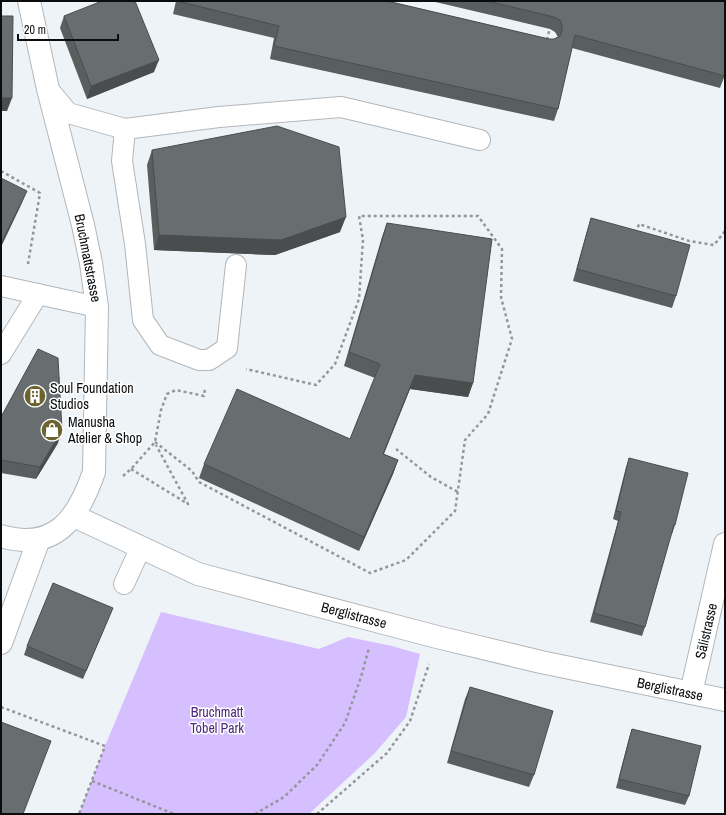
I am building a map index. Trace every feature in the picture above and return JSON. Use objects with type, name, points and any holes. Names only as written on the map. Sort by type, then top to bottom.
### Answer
[{"type":"street","name":"Bruchmattstrasse","points":[[29,1],[48,89],[83,225],[91,263],[97,307],[94,472],[87,493],[74,516]]},
{"type":"street","points":[[1,536],[24,540],[39,539],[53,534],[65,526],[74,516]]},
{"type":"street","name":"Berglistrasse","points":[[74,516],[198,574],[437,637],[542,662],[725,700]]},
{"type":"street","points":[[1,643],[39,539]]},
{"type":"street","name":"Sälistrasse","points":[[691,693],[725,544]]},
{"type":"lane","points":[[48,89],[68,113],[125,129],[219,117],[341,107],[480,140]]},
{"type":"lane","points":[[125,129],[122,161],[135,244],[143,320],[160,346],[199,360],[209,360],[227,348],[236,265]]},
{"type":"lane","points":[[1,286],[97,307]]},
{"type":"lane","points":[[1,354],[31,292]]},
{"type":"lane","points":[[124,584],[141,547]]},
{"type":"path","points":[[547,40],[551,24]]},
{"type":"path","points":[[1,171],[40,193],[31,292]]},
{"type":"path","points":[[155,442],[192,471],[199,482],[370,573],[406,560],[455,511],[465,440],[488,414],[512,339],[501,297],[502,249],[478,216],[359,216],[363,240],[359,299],[335,364],[316,385],[209,360]]},
{"type":"path","points":[[635,237],[638,224],[689,241],[714,245],[725,231]]},
{"type":"path","points":[[155,442],[188,504],[131,469],[155,442],[161,410],[167,394],[176,390]]},
{"type":"path","points":[[396,449],[431,477],[458,492]]},
{"type":"path","points":[[255,814],[284,797],[317,765],[344,723],[361,677],[376,620]]},
{"type":"path","points":[[317,814],[387,753],[410,721],[423,682]]},
{"type":"path","points":[[1,707],[105,746],[79,814]]},
{"type":"path","points":[[92,781],[174,814]]},
{"type":"green space","name":"Bruchmatt Tobel Park","points":[[161,612],[319,649],[348,637],[392,646],[420,654],[406,717],[375,753],[309,814],[79,814],[105,746]]},
{"type":"building","points":[[102,1],[135,1],[159,60],[91,86],[64,16]]},
{"type":"building","points":[[177,1],[387,1],[554,39],[560,36],[562,31],[560,20],[554,17],[487,1],[725,1],[725,76],[575,35],[558,109],[274,46],[279,26]]},
{"type":"building","points":[[1,16],[13,16],[12,98],[1,98]]},
{"type":"building","points":[[277,126],[339,147],[346,217],[281,240],[159,235],[152,150]]},
{"type":"building","points":[[1,178],[27,191],[1,243]]},
{"type":"building","points":[[591,218],[690,245],[676,296],[577,269]]},
{"type":"building","points":[[387,223],[492,239],[473,383],[415,375],[383,454],[398,460],[364,537],[204,464],[237,389],[350,439],[380,364],[349,352]]},
{"type":"building","name":"Soul Foundation Studios","points":[[38,349],[58,358],[62,430],[40,467],[1,460],[1,417]]},
{"type":"building","points":[[629,458],[688,473],[675,525],[645,627],[594,613],[621,512],[616,511]]},
{"type":"building","points":[[53,583],[113,608],[86,671],[27,646]]},
{"type":"building","points":[[470,687],[553,711],[534,775],[451,751]]},
{"type":"building","points":[[1,722],[51,741],[23,814],[1,814]]},
{"type":"building","points":[[632,729],[701,746],[689,796],[619,779]]},
{"type":"place","name":"Soul Foundation Studios","points":[[35,396]]},
{"type":"place","name":"Manusha Atelier & Shop","points":[[52,430]]}]
